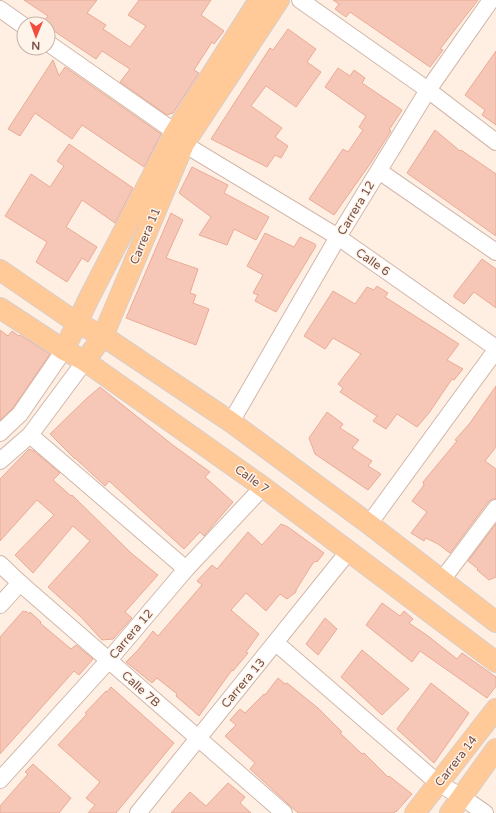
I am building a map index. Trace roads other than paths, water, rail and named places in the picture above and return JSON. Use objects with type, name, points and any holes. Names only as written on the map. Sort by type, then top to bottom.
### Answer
[{"type":"main road","name":"Carrera 11","points":[[64,350],[93,290],[259,0]]},
{"type":"main road","name":"Carrera 11","points":[[85,362],[103,336],[179,138],[279,0]]},
{"type":"main road","points":[[0,270],[77,323],[103,336],[231,422],[369,524],[496,622]]},
{"type":"main road","name":"Calle 7","points":[[0,308],[85,362],[263,487],[496,662]]},
{"type":"main road","name":"Carrera 14","points":[[415,813],[496,709]]},
{"type":"main road","name":"Carrera 14","points":[[450,813],[496,749]]},
{"type":"street","points":[[300,0],[428,90],[496,142]]},
{"type":"street","name":"Carrera 12","points":[[231,422],[338,237],[428,90],[491,0]]},
{"type":"street","points":[[0,9],[16,20]]},
{"type":"street","name":"Calle 6","points":[[56,49],[179,138],[338,237],[496,349]]},
{"type":"street","points":[[379,171],[496,252]]},
{"type":"street","points":[[369,524],[496,349]]},
{"type":"street","name":"Carrera 11","points":[[0,433],[20,414],[64,350]]},
{"type":"street","name":"Carrera 11","points":[[0,461],[30,435],[85,362]]},
{"type":"street","points":[[30,435],[186,569]]},
{"type":"street","name":"Carrera 12","points":[[0,780],[109,660],[186,569],[263,487]]},
{"type":"street","points":[[442,580],[496,508]]},
{"type":"street","name":"Carrera 13","points":[[138,813],[348,552]]},
{"type":"street","name":"Calle 7B","points":[[0,564],[20,584],[109,660],[279,812]]},
{"type":"street","points":[[0,605],[20,584]]},
{"type":"street","points":[[276,643],[438,783],[485,813]]}]
